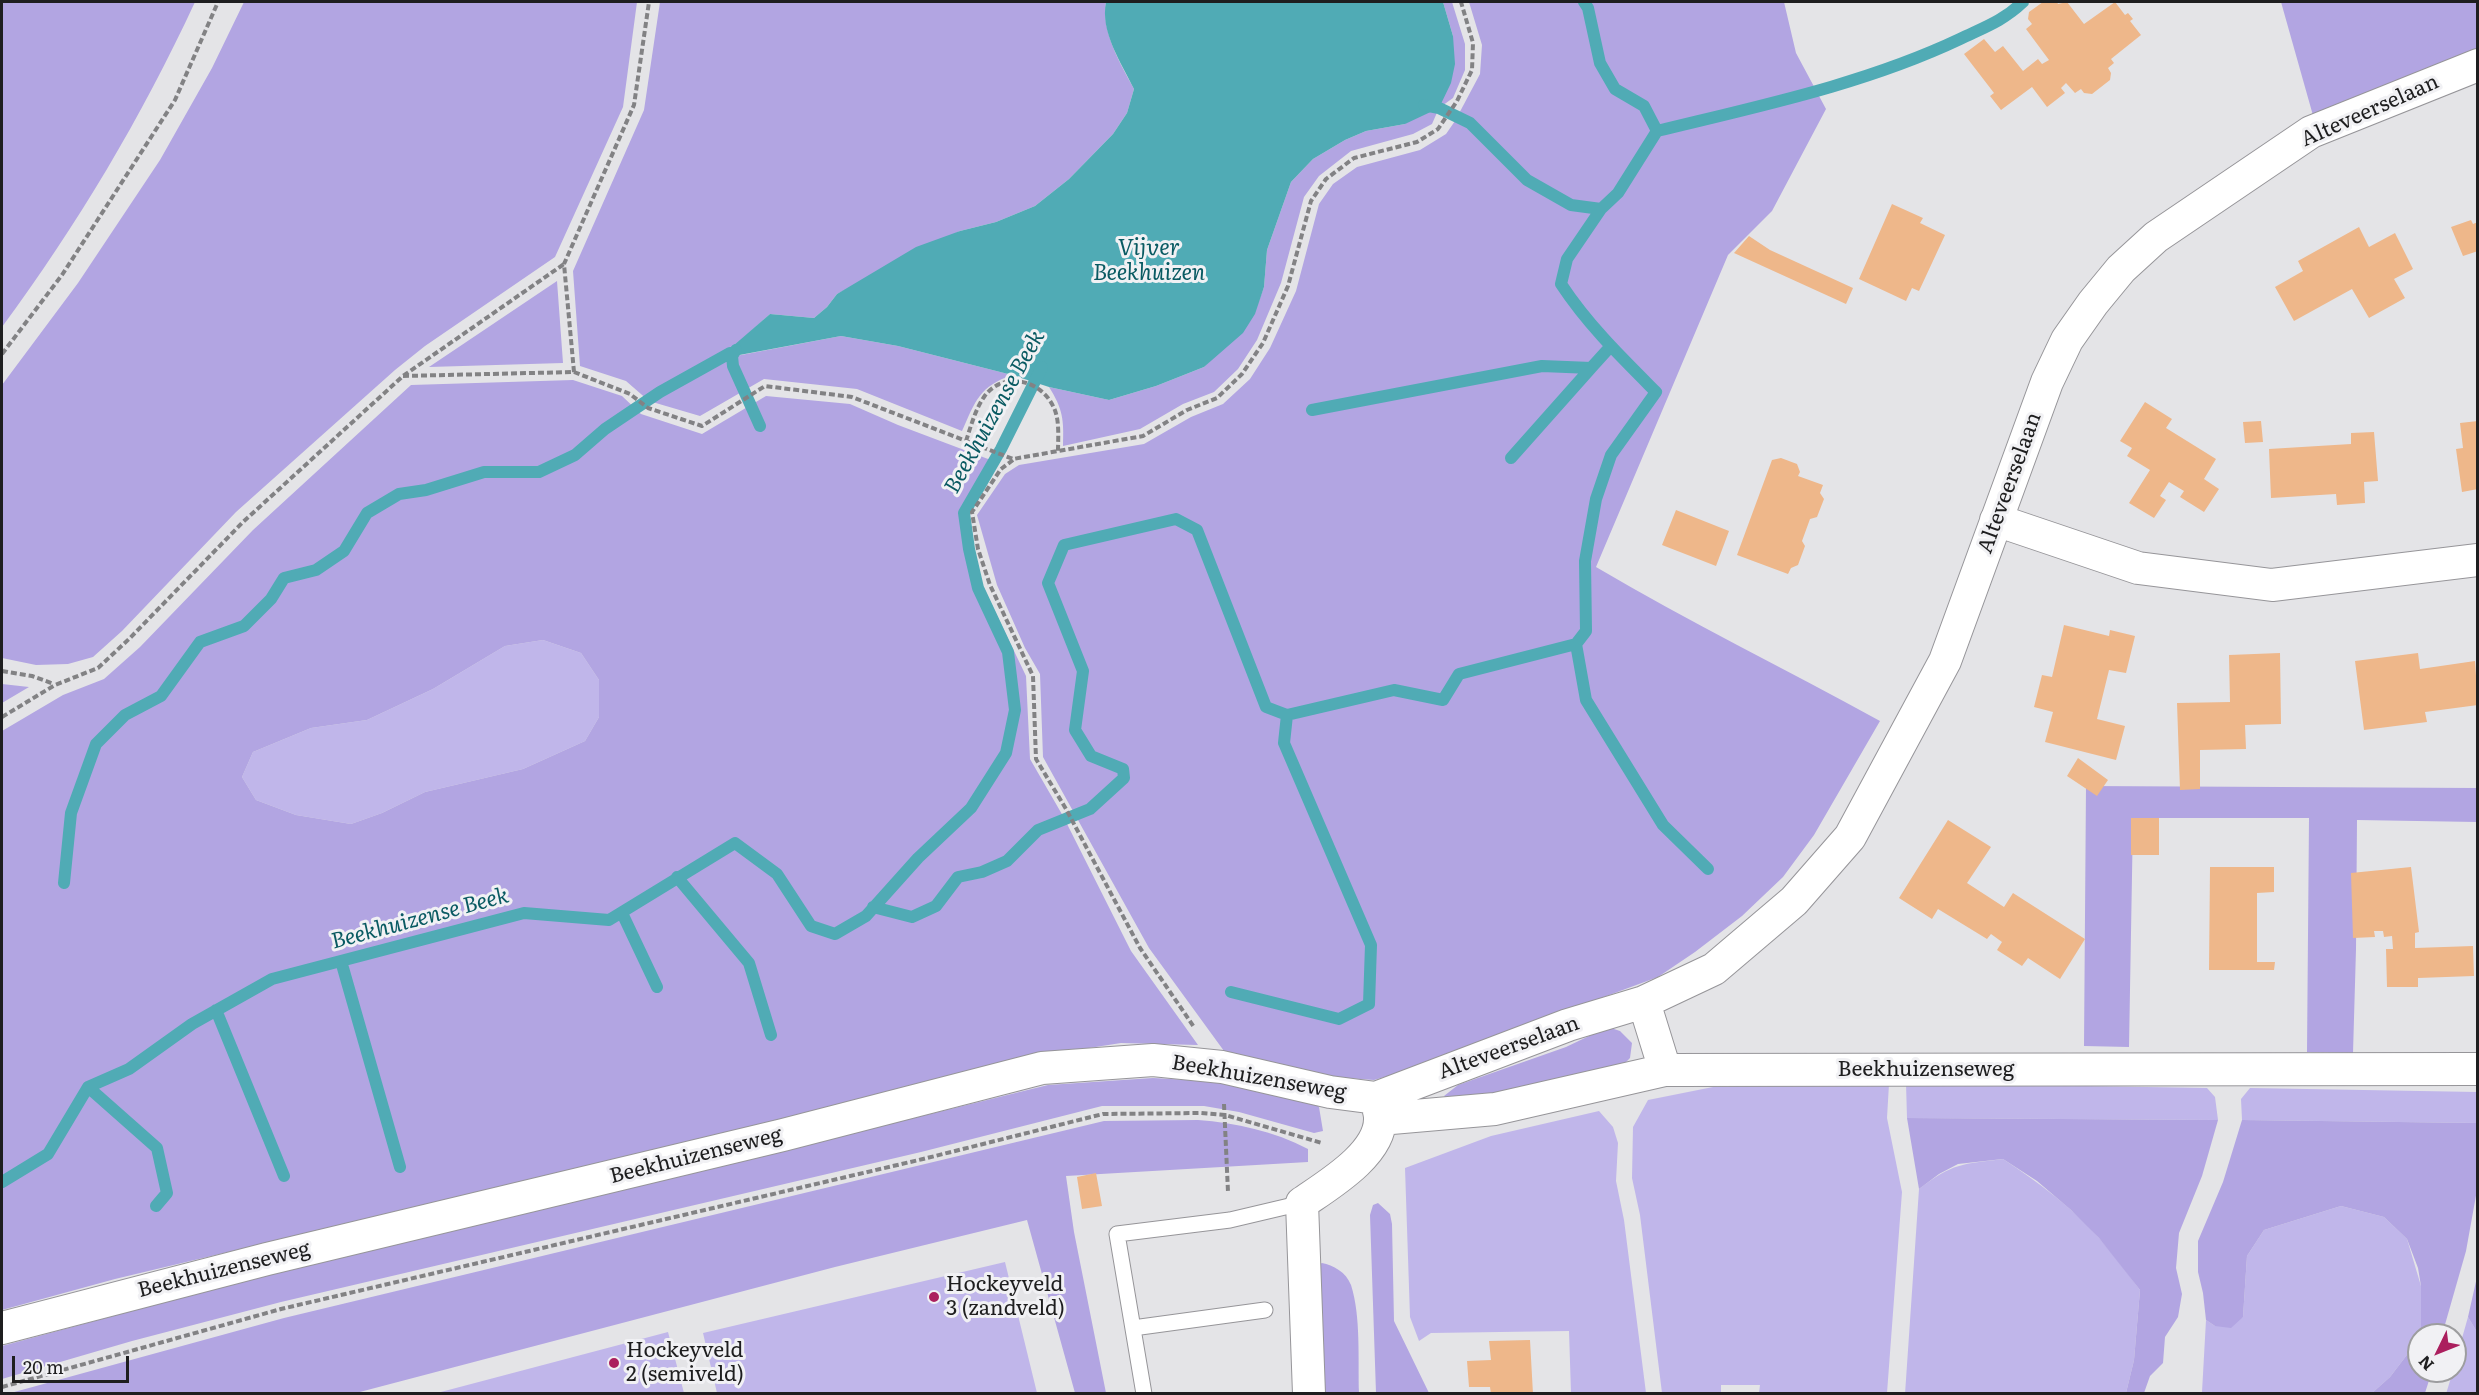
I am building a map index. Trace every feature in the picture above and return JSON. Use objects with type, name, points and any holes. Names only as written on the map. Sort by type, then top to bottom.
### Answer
[{"type":"street","name":"Alteveerselaan","points":[[1377,1119],[1568,1025],[1644,1002],[1714,969],[1794,901],[1850,837],[1945,661],[2047,382],[2067,340],[2121,269],[2156,237],[2310,132],[2478,65]]},
{"type":"street","points":[[1996,520],[2138,568],[2271,585],[2478,560]]},
{"type":"street","points":[[1644,1002],[1665,1070]]},
{"type":"street","name":"Beekhuizenseweg","points":[[2,1328],[255,1262],[783,1135],[1042,1068],[1153,1060],[1222,1067],[1330,1092],[1377,1119],[1495,1109],[1665,1070],[2478,1069]]},
{"type":"street","points":[[1309,1394],[1302,1203],[1349,1170],[1377,1119]]},
{"type":"lane","points":[[1144,1394],[1117,1234],[1230,1220],[1302,1203]]},
{"type":"lane","points":[[1133,1328],[1265,1310]]},
{"type":"path","points":[[2,354],[62,274],[176,100],[218,2]]},
{"type":"path","points":[[574,372],[564,264],[634,105],[649,2]]},
{"type":"path","points":[[403,376],[574,372],[630,394],[648,408],[702,426],[765,386],[852,397],[1013,459],[1143,436],[1187,410],[1217,398],[1242,374],[1263,343],[1288,286],[1311,201],[1326,179],[1354,158],[1418,142],[1438,129],[1457,101],[1472,70],[1473,43],[1461,2]]},
{"type":"path","points":[[2,717],[55,685],[98,668],[138,631],[243,522],[403,376],[564,264]]},
{"type":"path","points":[[966,441],[985,395],[1010,381],[1022,381],[1044,392],[1054,407],[1058,423],[1058,452]]},
{"type":"path","points":[[1013,459],[1001,469],[972,512],[978,549],[990,585],[1033,676],[1036,759],[1074,823],[1140,948],[1222,1067],[1230,1220]]},
{"type":"path","points":[[2,671],[32,676],[55,685]]},
{"type":"path","name":"Beekhuizenseweg","points":[[2,1387],[281,1309],[923,1159],[1103,1114],[1200,1113],[1237,1117],[1324,1144],[1377,1119]]},
{"type":"shaded area","points":[[2,2],[195,2],[153,87],[107,169],[57,249],[2,327]]},
{"type":"shaded area","points":[[244,2],[637,2],[623,107],[555,257],[425,346],[395,370],[236,512],[122,631],[93,657],[68,664],[36,665],[2,658],[2,385],[78,283],[160,160],[212,68]]},
{"type":"shaded area","points":[[660,2],[1106,2],[1106,24],[1109,35],[1134,89],[1127,113],[1113,134],[1069,179],[1035,206],[996,222],[960,231],[837,294],[814,318],[770,314],[720,359],[841,336],[898,346],[1012,375],[992,384],[985,390],[975,403],[962,431],[857,389],[764,379],[700,416],[649,401],[626,381],[580,366],[573,271],[644,110]]},
{"type":"shaded area","points":[[1443,2],[1452,2],[1465,44],[1465,70],[1453,98],[1439,108],[1432,124],[1413,134],[1351,151],[1319,176],[1304,197],[1281,283],[1257,340],[1238,369],[1214,392],[1183,404],[1140,429],[1063,446],[1062,415],[1049,387],[1109,400],[1156,386],[1204,367],[1254,314],[1264,287],[1267,250],[1291,182],[1313,159],[1345,140],[1366,131],[1405,124],[1453,36]]},
{"type":"shaded area","points":[[1469,2],[1784,2],[1796,53],[1826,109],[1772,211],[1728,255],[1596,567],[1880,721],[1814,835],[1783,877],[1742,916],[1658,977],[1398,1073],[1374,1080],[1333,1077],[1224,1051],[1149,948],[1043,757],[1040,674],[1025,648],[997,585],[977,515],[1005,474],[1019,465],[1144,444],[1191,417],[1223,404],[1250,379],[1270,348],[1296,291],[1319,204],[1333,184],[1357,167],[1420,150],[1446,134],[1455,121],[1480,74],[1482,45]]},
{"type":"shaded area","points":[[2281,2],[2477,2],[2477,50],[2314,119]]},
{"type":"shaded area","points":[[557,281],[563,363],[429,367]]},
{"type":"shaded area","points":[[573,380],[622,396],[641,414],[702,434],[766,396],[850,404],[996,462],[967,512],[972,548],[983,586],[1026,676],[1030,759],[1063,816],[1131,951],[1198,1045],[1121,1043],[1038,1056],[894,1093],[115,1279],[2,1310],[2,731],[63,695],[104,679],[140,647],[253,530],[411,385]],"holes":[[[543,640],[581,653],[599,680],[599,717],[585,741],[523,769],[425,792],[382,813],[351,824],[296,815],[256,800],[242,777],[253,752],[311,728],[367,720],[433,689],[505,646]]]},
{"type":"shaded area","points":[[543,640],[581,653],[599,680],[599,717],[585,741],[523,769],[425,792],[382,813],[351,824],[296,815],[256,800],[242,777],[253,752],[311,728],[367,720],[433,689],[505,646]]},
{"type":"shaded area","points":[[2,684],[29,687],[2,703]]},
{"type":"shaded area","points":[[2086,786],[2477,788],[2477,822],[2357,820],[2353,1053],[2307,1052],[2309,818],[2133,818],[2129,1047],[2084,1046]]},
{"type":"shaded area","points":[[1608,1027],[1620,1031],[1632,1043],[1630,1058],[1618,1070],[1456,1108],[1444,1096],[1458,1085],[1566,1047]]},
{"type":"shaded area","points":[[1153,1078],[1225,1082],[1309,1098],[1319,1107],[1323,1131],[1314,1133],[1239,1112],[1204,1106],[1102,1106],[921,1152],[281,1302],[132,1341],[2,1379],[2,1346],[272,1273],[1048,1085]]},
{"type":"shaded area","points":[[1906,1083],[2207,1088],[2215,1097],[2218,1120],[1907,1118]]},
{"type":"shaded area","points":[[1889,1084],[1887,1118],[1902,1192],[1887,1393],[1759,1393],[1760,1385],[1721,1385],[1721,1393],[1662,1393],[1640,1215],[1632,1178],[1633,1127],[1648,1100],[1713,1087]]},
{"type":"shaded area","points":[[2250,1088],[2477,1092],[2477,1123],[2242,1120],[2241,1099]]},
{"type":"shaded area","points":[[1599,1111],[1613,1127],[1618,1143],[1616,1181],[1624,1220],[1646,1393],[1571,1393],[1569,1331],[1431,1333],[1419,1341],[1410,1317],[1405,1168],[1491,1136]]},
{"type":"shaded area","points":[[1907,1118],[2218,1120],[2202,1176],[2179,1233],[2176,1268],[2182,1294],[2178,1317],[2165,1337],[2163,1363],[2150,1376],[2144,1393],[2126,1393],[2134,1360],[2140,1290],[2099,1238],[2037,1181],[2003,1159],[1958,1164],[1939,1174],[1919,1189]]},
{"type":"shaded area","points":[[1198,1120],[1241,1126],[1282,1137],[1308,1149],[1308,1162],[1066,1176],[1074,1232],[1106,1393],[1075,1393],[1027,1220],[835,1267],[356,1393],[7,1394],[284,1318],[1104,1121]]},
{"type":"shaded area","points":[[2242,1120],[2477,1123],[2477,1190],[2466,1251],[2445,1323],[2421,1323],[2421,1286],[2418,1268],[2407,1239],[2384,1217],[2341,1206],[2264,1230],[2247,1256],[2243,1317],[2231,1328],[2215,1326],[2206,1320],[2198,1272],[2198,1241],[2223,1182]]},
{"type":"shaded area","points":[[2003,1159],[2042,1186],[2078,1216],[2105,1245],[2140,1290],[2134,1360],[2126,1393],[1905,1394],[1919,1189],[1958,1166]]},
{"type":"shaded area","points":[[1378,1203],[1390,1214],[1392,1224],[1394,1321],[1429,1393],[1376,1393],[1370,1215],[1373,1205]]},
{"type":"shaded area","points":[[2341,1206],[2384,1217],[2407,1239],[2421,1286],[2421,1323],[2407,1323],[2407,1355],[2390,1377],[2372,1393],[2202,1392],[2206,1320],[2215,1326],[2243,1317],[2247,1256],[2264,1230]]},
{"type":"shaded area","name":"Hockeyveld 3 (zandveld)","points":[[1005,1262],[1037,1393],[717,1393],[703,1333]]},
{"type":"shaded area","points":[[1322,1263],[1339,1270],[1351,1285],[1358,1324],[1359,1393],[1318,1393],[1316,1266]]},
{"type":"shaded area","points":[[2477,1277],[2477,1332],[2468,1317]]},
{"type":"shaded area","points":[[2468,1317],[2477,1332],[2477,1393],[2446,1394],[2449,1383],[2467,1383]]},
{"type":"shaded area","name":"Hockeyveld 2 (semiveld)","points":[[668,1332],[684,1393],[437,1393]]},
{"type":"shaded area","points":[[2407,1355],[2407,1383],[2428,1383],[2425,1393],[2372,1393],[2390,1377]]},
{"type":"water","name":"Vijver Beekhuizen","points":[[1106,2],[1443,2],[1453,36],[1455,64],[1451,83],[1439,108],[1405,124],[1366,131],[1345,140],[1313,159],[1291,182],[1267,250],[1264,287],[1255,314],[1243,333],[1204,367],[1156,386],[1109,400],[1049,387],[1012,375],[898,346],[841,336],[718,359],[770,314],[814,318],[837,294],[916,247],[960,231],[996,222],[1035,206],[1069,179],[1113,134],[1127,113],[1134,89],[1109,36],[1105,13]]},
{"type":"building","points":[[2043,2],[2057,2],[2058,4],[2067,2],[2084,24],[2115,2],[2125,15],[2128,13],[2133,19],[2130,21],[2141,35],[2111,59],[2114,63],[2108,68],[2111,73],[2110,80],[2092,94],[2084,93],[2081,89],[2075,93],[2066,83],[2061,88],[2065,93],[2047,107],[2032,87],[2001,110],[1990,96],[1994,93],[1964,54],[1984,39],[1995,52],[2003,46],[2023,71],[2038,59],[2042,64],[2049,60],[2026,29],[2032,24],[2028,19],[2029,12]]},
{"type":"building","points":[[1892,204],[1923,218],[1920,223],[1945,235],[1919,291],[1912,288],[1906,301],[1859,279]]},
{"type":"building","points":[[2471,220],[2473,224],[2478,222],[2478,251],[2463,256],[2451,227]]},
{"type":"building","points":[[2359,227],[2369,247],[2395,233],[2413,269],[2394,279],[2405,298],[2369,318],[2352,289],[2294,321],[2275,287],[2303,271],[2298,261]]},
{"type":"building","points":[[1749,236],[1770,250],[1853,288],[1846,304],[1734,253]]},
{"type":"building","points":[[2145,402],[2172,419],[2166,428],[2216,459],[2204,479],[2219,489],[2204,512],[2180,497],[2184,491],[2169,482],[2160,496],[2166,500],[2154,518],[2129,503],[2150,470],[2127,456],[2132,448],[2120,441]]},
{"type":"building","points":[[2261,421],[2263,442],[2245,443],[2243,422]]},
{"type":"building","points":[[2478,421],[2478,489],[2462,492],[2456,449],[2463,448],[2460,423]]},
{"type":"building","points":[[2374,432],[2378,481],[2364,482],[2365,503],[2337,505],[2336,494],[2271,498],[2269,449],[2351,444],[2351,433]]},
{"type":"building","points":[[1781,458],[1797,464],[1800,472],[1798,476],[1823,485],[1820,493],[1824,499],[1817,517],[1810,519],[1802,541],[1805,546],[1798,565],[1791,568],[1788,574],[1737,555],[1772,460]]},
{"type":"building","points":[[1676,510],[1729,531],[1716,566],[1662,545]]},
{"type":"building","points":[[2064,625],[2109,636],[2110,630],[2135,636],[2126,673],[2109,670],[2097,719],[2125,726],[2116,760],[2045,742],[2053,712],[2034,707],[2042,675],[2052,677]]},
{"type":"building","points":[[2280,653],[2281,724],[2245,725],[2246,749],[2200,750],[2200,789],[2180,790],[2177,703],[2230,702],[2229,655]]},
{"type":"building","points":[[2418,653],[2420,669],[2475,661],[2478,705],[2425,712],[2427,722],[2364,730],[2355,661]]},
{"type":"building","points":[[2078,758],[2108,780],[2097,796],[2067,776]]},
{"type":"building","points":[[2131,818],[2159,818],[2159,855],[2131,855]]},
{"type":"building","points":[[1948,820],[1991,847],[1967,883],[2004,907],[2013,893],[2085,939],[2060,979],[2028,958],[2022,966],[1997,950],[2002,942],[1991,934],[1987,939],[1938,909],[1932,919],[1899,898]]},
{"type":"building","points":[[2210,867],[2274,867],[2274,892],[2257,893],[2257,962],[2275,962],[2274,970],[2209,970]]},
{"type":"building","points":[[2411,867],[2419,932],[2415,933],[2415,948],[2473,946],[2474,976],[2418,978],[2418,987],[2387,987],[2386,949],[2393,949],[2392,936],[2384,937],[2383,931],[2374,931],[2375,937],[2353,938],[2351,873]]},
{"type":"building","points":[[1096,1173],[1102,1206],[1082,1209],[1077,1177]]},
{"type":"building","points":[[1530,1340],[1533,1394],[1491,1394],[1490,1387],[1469,1387],[1467,1361],[1491,1360],[1489,1341]]},
{"type":"waterway","name":"Beekhuizense Beek","points":[[1424,105],[1439,108],[1470,123],[1527,180],[1571,205],[1601,209],[1618,193],[1657,131],[1644,106],[1615,89],[1600,63],[1588,8],[1584,2]]},
{"type":"waterway","points":[[1657,131],[1773,103],[1887,69],[1986,27],[2023,2]]},
{"type":"waterway","points":[[873,907],[912,917],[936,906],[958,877],[982,872],[1007,861],[1038,830],[1090,809],[1124,778],[1123,769],[1091,756],[1075,730],[1083,671],[1048,583],[1064,545],[1176,519],[1197,530],[1266,707],[1287,715],[1394,690],[1443,700],[1459,674],[1576,644],[1586,631],[1585,561],[1596,499],[1611,455],[1656,392],[1594,327],[1561,284],[1567,259],[1601,209]]},
{"type":"waterway","points":[[1312,410],[1542,366],[1591,368],[1610,347]]},
{"type":"waterway","points":[[736,350],[732,356],[733,366],[760,426]]},
{"type":"waterway","points":[[64,883],[71,813],[96,744],[125,715],[161,696],[200,642],[244,626],[271,599],[284,578],[316,570],[344,551],[367,513],[399,494],[426,490],[484,472],[539,472],[575,455],[605,429],[660,392],[730,353]]},
{"type":"waterway","name":"Beekhuizense Beek","points":[[2,1182],[48,1154],[88,1087],[129,1069],[192,1024],[272,979],[524,913],[609,920],[735,843],[777,874],[811,926],[835,934],[866,916],[918,858],[971,808],[1006,753],[1015,710],[1008,652],[978,588],[964,513],[1001,449],[1042,367]]},
{"type":"waterway","points":[[1511,458],[1591,368]]},
{"type":"waterway","points":[[1576,644],[1586,700],[1663,825],[1708,869]]},
{"type":"waterway","points":[[1231,992],[1339,1019],[1369,1004],[1371,945],[1284,743],[1287,715]]},
{"type":"waterway","points":[[677,877],[749,963],[771,1035]]},
{"type":"waterway","points":[[622,913],[657,987]]},
{"type":"waterway","points":[[341,961],[400,1167]]},
{"type":"waterway","points":[[216,1010],[284,1176]]},
{"type":"waterway","points":[[88,1087],[157,1148],[167,1193],[156,1206]]},
{"type":"place","name":"Hockeyveld 3 (zandveld)","points":[[934,1297]]},
{"type":"place","name":"Hockeyveld 2 (semiveld)","points":[[614,1363]]}]
